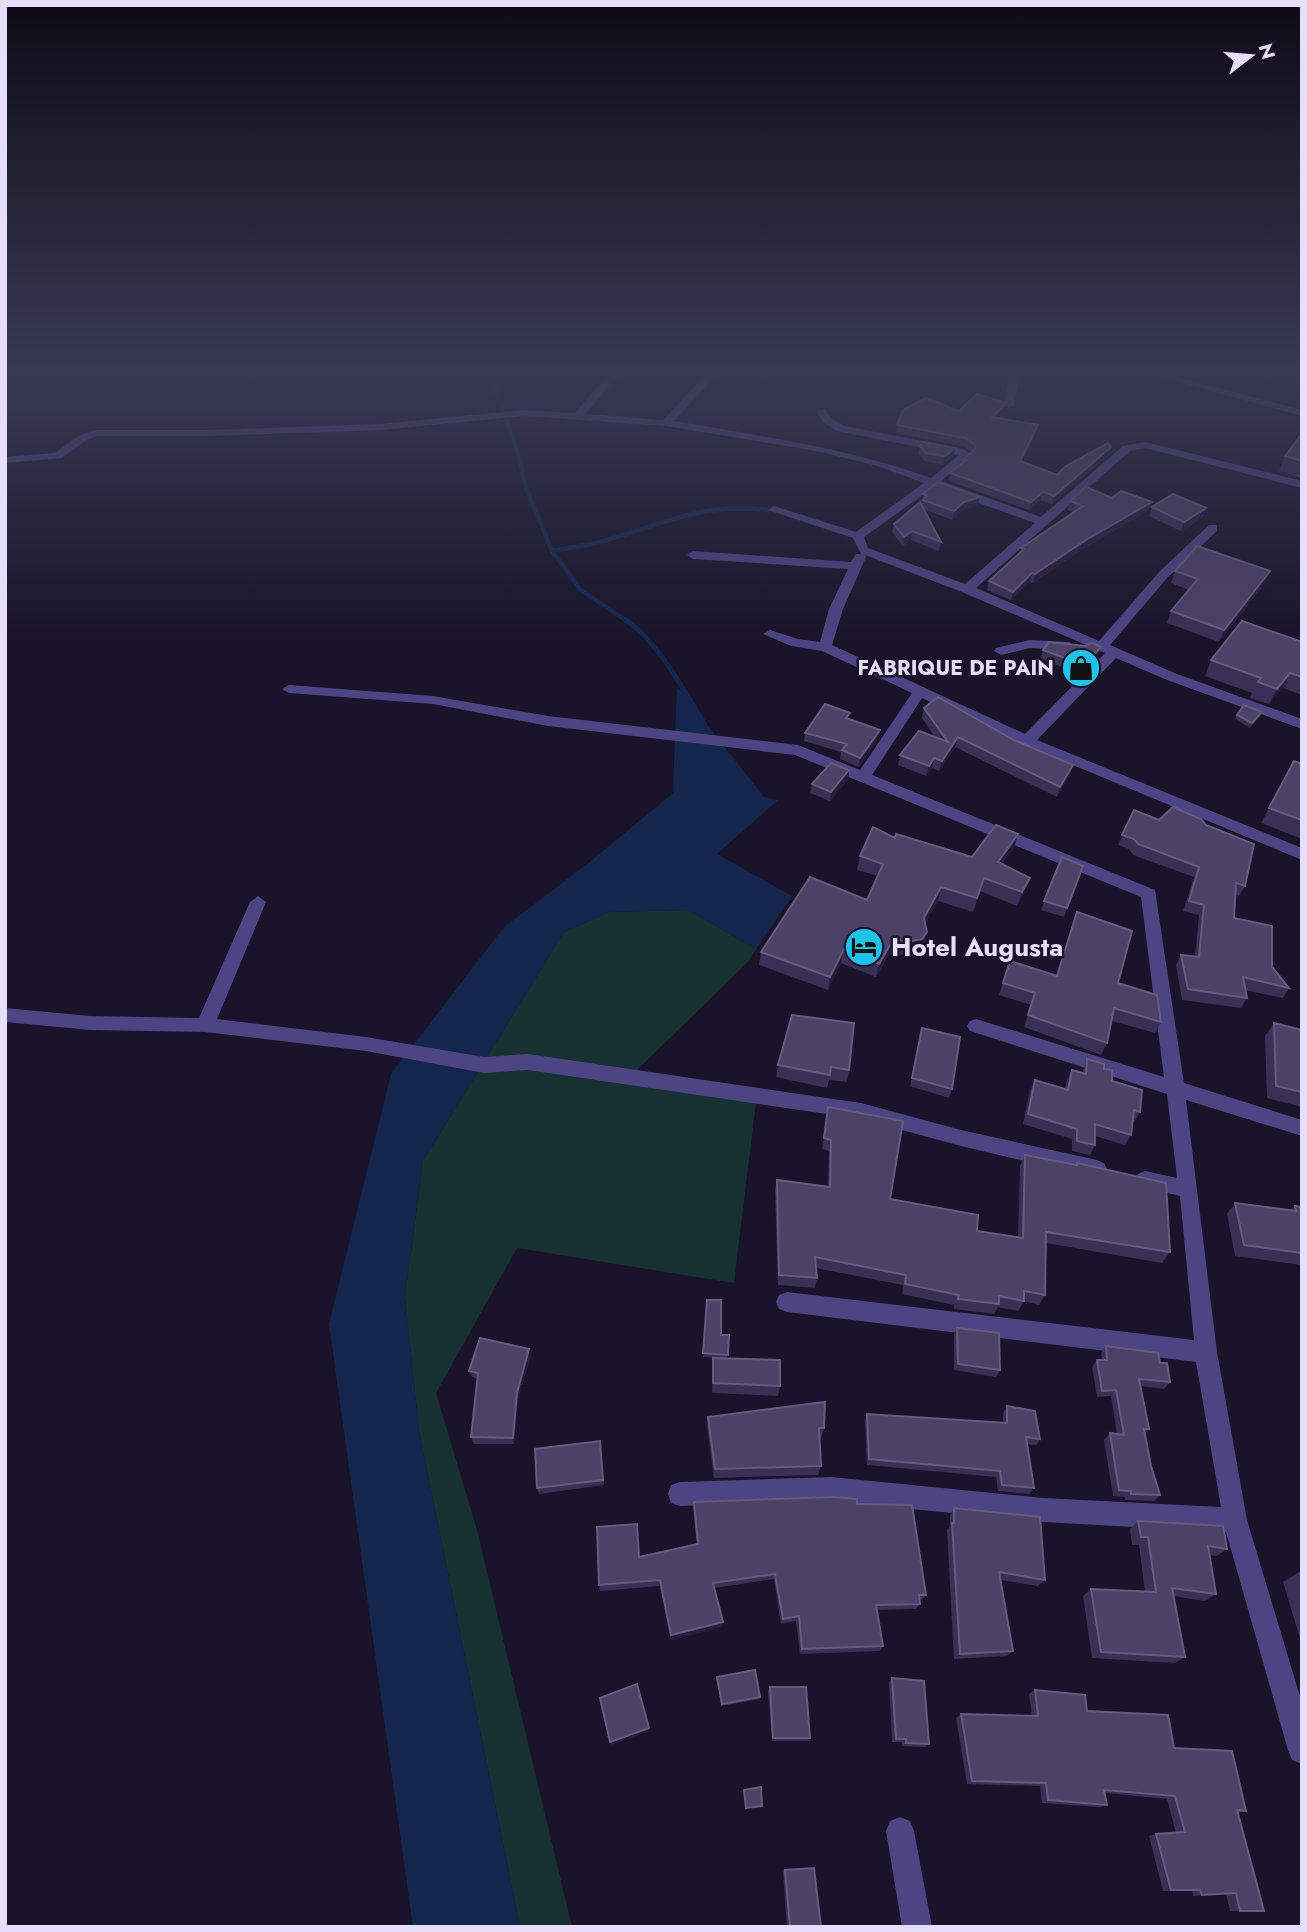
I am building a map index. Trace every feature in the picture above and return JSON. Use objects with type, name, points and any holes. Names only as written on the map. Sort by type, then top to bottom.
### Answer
[{"type":"street","points":[[870,461],[1043,522]]},
{"type":"street","points":[[858,537],[958,461]]},
{"type":"street","points":[[967,589],[1113,461]]},
{"type":"street","points":[[1208,461],[1302,485]]},
{"type":"street","points":[[774,510],[858,537]]},
{"type":"street","points":[[1027,741],[1164,574],[1213,528]]},
{"type":"street","points":[[825,647],[836,609],[863,550],[858,537]]},
{"type":"street","points":[[863,550],[967,589],[1172,677],[1302,724]]},
{"type":"street","points":[[693,555],[856,566]]},
{"type":"street","points":[[770,634],[796,643],[825,647],[1027,741],[1302,854]]},
{"type":"street","points":[[1001,651],[1043,644],[1082,649],[1102,647]]},
{"type":"street","points":[[289,688],[433,700],[548,721],[799,750],[1149,894],[1189,1189],[1206,1352],[1234,1520],[1302,1750]]},
{"type":"street","points":[[864,775],[919,692]]},
{"type":"street","points":[[205,1025],[258,902]]},
{"type":"street","points":[[5,1015],[90,1023],[205,1025],[366,1044],[484,1065],[528,1062],[861,1111],[961,1138],[1189,1189]]},
{"type":"street","points":[[976,1026],[1302,1128]]},
{"type":"street","points":[[787,1302],[1206,1352]]},
{"type":"street","points":[[680,1494],[831,1489],[1043,1510],[1234,1520]]},
{"type":"street","points":[[900,1830],[917,1927]]},
{"type":"green space","points":[[688,910],[756,949],[748,962],[633,1074],[756,1102],[734,1283],[517,1248],[436,1393],[477,1530],[572,1927],[520,1927],[419,1431],[405,1297],[423,1161],[564,932],[609,912]]},
{"type":"water","points":[[677,686],[764,797],[778,800],[717,854],[792,896],[756,949],[688,910],[609,912],[564,932],[423,1161],[405,1297],[419,1431],[520,1927],[413,1927],[329,1324],[391,1074],[504,927],[586,865],[673,793]]},
{"type":"building","points":[[965,461],[1020,461],[1057,475],[1075,461],[1095,461],[1054,496],[1043,492],[1031,502],[950,473]]},
{"type":"building","points":[[938,482],[980,497],[964,502],[954,511],[923,500],[927,496],[923,494]]},
{"type":"building","points":[[1086,487],[1112,498],[1121,491],[1152,502],[1086,540],[1035,574],[1032,573],[1013,592],[989,581],[1024,549],[1021,548],[1083,506],[1070,501]]},
{"type":"building","points":[[1173,494],[1206,508],[1184,522],[1152,507]]},
{"type":"building","points":[[920,502],[941,542],[912,531],[904,537],[894,524]]},
{"type":"building","points":[[1197,546],[1270,571],[1224,630],[1171,611],[1198,579],[1175,571]]},
{"type":"building","points":[[1242,621],[1302,642],[1302,677],[1290,673],[1277,689],[1258,682],[1261,678],[1211,660]]},
{"type":"building","points":[[1049,642],[1085,646],[1092,643],[1101,647],[1084,665],[1043,650]]},
{"type":"building","points":[[938,697],[1014,740],[1073,765],[1060,787],[958,737],[942,761],[934,758],[929,766],[900,755],[919,731],[948,742],[924,708]]},
{"type":"building","points":[[825,704],[850,713],[846,718],[880,730],[860,758],[842,750],[847,744],[805,733]]},
{"type":"building","points":[[1244,705],[1262,712],[1252,723],[1237,715]]},
{"type":"building","points":[[1294,761],[1302,764],[1302,820],[1269,808]]},
{"type":"building","points":[[831,763],[849,770],[831,792],[812,784]]},
{"type":"building","points":[[1173,807],[1201,819],[1206,825],[1254,844],[1245,886],[1236,883],[1234,918],[1272,926],[1272,967],[1289,988],[1243,977],[1247,998],[1188,989],[1181,955],[1199,957],[1204,905],[1189,901],[1199,867],[1138,844],[1134,839],[1122,835],[1134,810],[1159,820]]},
{"type":"building","points":[[996,825],[1018,834],[998,862],[1030,878],[1022,892],[984,878],[977,898],[941,887],[924,918],[927,932],[922,939],[906,942],[893,940],[879,964],[844,949],[830,977],[761,952],[810,877],[867,900],[883,864],[860,856],[873,827],[895,838],[896,834],[972,857]]},
{"type":"building","points":[[1062,857],[1083,866],[1067,908],[1044,901]]},
{"type":"building","points":[[1077,912],[1132,931],[1118,983],[1157,995],[1161,1022],[1114,1008],[1107,1043],[1028,1015],[1035,993],[1003,983],[1010,961],[1057,976]]},
{"type":"building","points":[[792,1015],[854,1023],[849,1070],[831,1067],[830,1075],[778,1065]]},
{"type":"building","points":[[1274,1023],[1302,1030],[1302,1092],[1276,1086]]},
{"type":"building","points":[[922,1028],[960,1037],[952,1089],[912,1078]]},
{"type":"building","points":[[1087,1059],[1104,1064],[1104,1069],[1112,1070],[1112,1081],[1142,1090],[1140,1112],[1134,1110],[1131,1135],[1095,1124],[1095,1145],[1077,1141],[1077,1129],[1028,1114],[1035,1080],[1068,1090],[1072,1070],[1086,1074]]},
{"type":"building","points":[[828,1107],[903,1121],[890,1199],[978,1215],[977,1231],[1023,1238],[1025,1155],[1077,1163],[1166,1183],[1170,1252],[1046,1232],[1045,1295],[1024,1291],[1024,1301],[999,1296],[999,1304],[958,1299],[959,1295],[905,1284],[906,1275],[815,1257],[817,1278],[779,1275],[777,1180],[830,1187],[831,1140],[824,1138]]},
{"type":"building","points":[[1235,1203],[1296,1211],[1295,1206],[1302,1207],[1302,1253],[1244,1245]]},
{"type":"building","points":[[707,1300],[721,1300],[721,1335],[729,1335],[728,1355],[703,1353]]},
{"type":"building","points":[[957,1328],[999,1333],[1000,1370],[958,1364]]},
{"type":"building","points":[[480,1338],[529,1349],[517,1393],[513,1438],[471,1437],[478,1373],[469,1371]]},
{"type":"building","points":[[1106,1346],[1158,1353],[1160,1363],[1167,1363],[1170,1382],[1139,1379],[1149,1429],[1144,1429],[1160,1495],[1131,1494],[1131,1491],[1119,1490],[1110,1433],[1124,1435],[1116,1390],[1102,1391],[1097,1360],[1107,1360]]},
{"type":"building","points":[[713,1358],[780,1360],[780,1386],[713,1383]]},
{"type":"building","points":[[825,1402],[824,1428],[819,1428],[821,1466],[715,1469],[708,1417]]},
{"type":"building","points":[[1007,1406],[1035,1411],[1040,1439],[1026,1437],[1034,1488],[1002,1485],[1000,1471],[869,1459],[867,1414],[1007,1423]]},
{"type":"building","points":[[600,1441],[603,1480],[537,1488],[535,1449]]},
{"type":"building","points":[[834,1497],[857,1499],[857,1504],[912,1505],[926,1595],[919,1595],[920,1604],[876,1605],[883,1646],[802,1649],[799,1616],[783,1619],[775,1574],[713,1583],[723,1622],[671,1635],[660,1580],[599,1585],[597,1527],[637,1524],[639,1557],[698,1544],[694,1502]]},
{"type":"building","points":[[954,1508],[1040,1517],[1045,1580],[999,1572],[1013,1651],[960,1654],[952,1523]]},
{"type":"building","points":[[1138,1521],[1223,1526],[1227,1549],[1208,1546],[1216,1594],[1172,1588],[1185,1657],[1101,1652],[1091,1589],[1156,1592],[1148,1537],[1141,1537]]},
{"type":"building","points":[[755,1670],[760,1697],[722,1704],[717,1677]]},
{"type":"building","points":[[892,1678],[924,1681],[929,1744],[906,1743],[906,1739],[896,1739]]},
{"type":"building","points":[[637,1684],[649,1728],[610,1742],[600,1698]]},
{"type":"building","points":[[770,1687],[806,1687],[810,1738],[773,1738]]},
{"type":"building","points":[[1035,1690],[1085,1695],[1087,1711],[1168,1715],[1174,1748],[1232,1751],[1246,1811],[1237,1810],[1264,1911],[1240,1911],[1236,1893],[1202,1895],[1200,1890],[1171,1890],[1156,1834],[1185,1832],[1175,1796],[1104,1790],[1107,1805],[1048,1800],[1046,1783],[972,1781],[961,1714],[1038,1716]]},
{"type":"building","points":[[761,1787],[762,1806],[746,1808],[744,1790]]},
{"type":"building","points":[[814,1868],[821,1927],[790,1927],[785,1870]]},
{"type":"waterway","points":[[520,461],[527,490],[552,551]]},
{"type":"waterway","points":[[552,551],[600,542],[702,512],[744,508],[767,510]]},
{"type":"waterway","points":[[552,551],[581,590],[628,622]]},
{"type":"waterway","points":[[626,620],[660,654],[704,723]]},
{"type":"place","name":"FABRIQUE DE PAIN","points":[[1081,668]]},
{"type":"place","name":"Hotel Augusta","points":[[864,947]]}]
